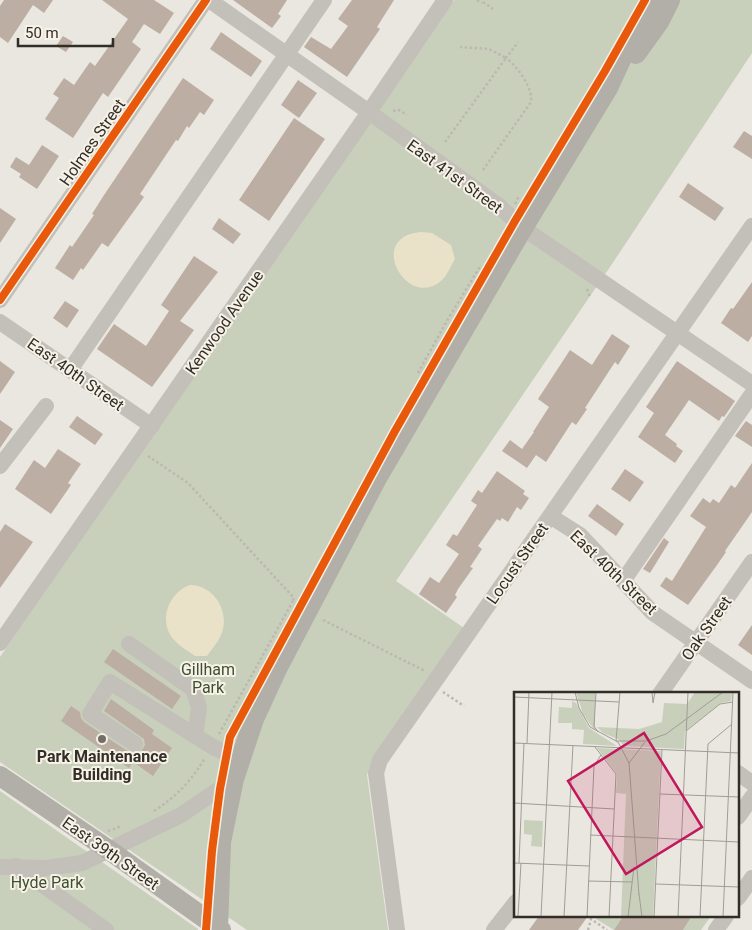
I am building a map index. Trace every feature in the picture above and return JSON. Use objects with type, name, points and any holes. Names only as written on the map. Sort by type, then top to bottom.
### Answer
[{"type":"main road","points":[[608,88],[626,49],[654,0]]},
{"type":"main road","points":[[659,22],[670,0]]},
{"type":"main road","points":[[219,929],[221,842],[237,770],[254,719],[277,669],[367,497],[516,222],[608,88],[633,59],[659,22],[678,0]]},
{"type":"main road","name":"East 39th Street","points":[[0,776],[107,841],[219,929]]},
{"type":"street","name":"East 41st Street","points":[[208,0],[370,112],[499,206],[516,222],[752,384]]},
{"type":"street","name":"Holmes Street","points":[[0,300],[208,0]]},
{"type":"street","points":[[70,370],[324,0]]},
{"type":"street","name":"Kenwood Avenue","points":[[0,643],[370,112],[445,0]]},
{"type":"street","name":"Locust Street","points":[[397,930],[376,773],[380,760],[752,226]]},
{"type":"street","name":"East 40th Street","points":[[0,322],[152,426]]},
{"type":"street","points":[[623,581],[752,394]]},
{"type":"street","points":[[0,466],[46,406]]},
{"type":"street","name":"East 40th Street","points":[[550,516],[580,535],[653,612],[752,680]]},
{"type":"street","name":"Oak Street","points":[[661,692],[752,562]]},
{"type":"street","points":[[129,644],[193,689],[199,707],[195,736]]},
{"type":"street","points":[[0,867],[46,868],[82,863],[107,841],[181,815],[237,770],[213,747],[110,682],[90,714],[135,744]]},
{"type":"street","points":[[740,774],[752,783]]},
{"type":"street","points":[[740,814],[752,797]]},
{"type":"street","points":[[0,859],[16,866],[106,930]]},
{"type":"street","points":[[740,895],[752,878]]},
{"type":"street","points":[[494,930],[514,905]]},
{"type":"street","points":[[716,930],[725,918]]},
{"type":"path","points":[[477,0],[493,9]]},
{"type":"path","points":[[445,142],[518,42]]},
{"type":"path","points":[[460,47],[489,49],[506,58],[518,69],[531,93],[531,102],[483,170]]},
{"type":"path","points":[[387,112],[399,110],[407,115]]},
{"type":"path","points":[[516,222],[519,196]]},
{"type":"path","points":[[468,303],[492,262]]},
{"type":"path","points":[[414,380],[482,263]]},
{"type":"path","points":[[424,379],[448,336]]},
{"type":"path","points":[[142,452],[188,483],[294,598]]},
{"type":"path","points":[[274,653],[300,597]]},
{"type":"path","points":[[151,813],[166,803],[189,782],[213,747],[300,597]]},
{"type":"path","points":[[323,620],[386,653],[438,677]]},
{"type":"path","points":[[448,695],[464,706]]},
{"type":"path","points":[[107,841],[129,823]]},
{"type":"path","points":[[588,930],[592,918],[608,930]]},
{"type":"green space","name":"Gillham Park","points":[[454,0],[752,0],[752,53],[614,261],[396,581],[464,628],[372,760],[367,775],[388,930],[247,930],[0,762],[0,657]]},
{"type":"green space","name":"Hyde Park","points":[[0,791],[198,929],[198,930],[0,930]]},
{"type":"green space","points":[[596,918],[622,918],[614,930]]},
{"type":"green space","points":[[691,918],[710,918],[701,930],[683,930]]},
{"type":"sand","points":[[421,232],[432,233],[451,245],[455,259],[443,279],[430,287],[417,287],[406,280],[398,270],[394,258],[396,246],[404,237]]},
{"type":"sand","points":[[190,585],[198,586],[211,593],[217,599],[223,613],[222,633],[207,656],[195,656],[176,642],[171,636],[166,621],[168,606],[172,599],[183,588]]},
{"type":"building","points":[[4,0],[53,0],[44,13],[33,5],[8,43],[0,37],[0,6]]},
{"type":"building","points":[[102,0],[154,0],[174,13],[160,34],[144,24],[132,42],[141,49],[108,97],[103,93],[73,138],[45,119],[59,98],[53,94],[64,78],[74,85],[90,62],[95,66],[128,19]]},
{"type":"building","points":[[233,0],[287,0],[278,14],[281,16],[272,28]]},
{"type":"building","points":[[352,0],[394,0],[377,27],[380,29],[347,77],[304,47],[311,37],[331,49],[348,26],[338,19]]},
{"type":"building","points":[[221,32],[262,61],[251,77],[210,49]]},
{"type":"building","points":[[63,36],[73,42],[66,52],[56,46]]},
{"type":"building","points":[[183,78],[214,100],[204,115],[200,112],[189,128],[187,126],[178,141],[176,140],[140,194],[144,197],[108,247],[102,243],[83,270],[81,268],[73,280],[55,268],[70,245],[72,247],[94,215],[92,214],[104,195]]},
{"type":"building","points":[[298,80],[317,93],[299,118],[281,105]]},
{"type":"building","points":[[294,118],[325,139],[269,221],[239,200]]},
{"type":"building","points":[[744,131],[752,136],[752,159],[733,147]]},
{"type":"building","points":[[42,145],[59,156],[37,189],[19,177],[21,174],[10,167],[16,157],[29,165]]},
{"type":"building","points":[[688,183],[724,208],[715,221],[679,197]]},
{"type":"building","points":[[0,208],[16,219],[0,243]]},
{"type":"building","points":[[219,218],[241,234],[233,244],[212,229]]},
{"type":"building","points":[[194,256],[218,272],[180,321],[194,330],[152,387],[97,349],[114,324],[146,346],[169,311],[161,305]]},
{"type":"building","points":[[752,282],[752,336],[748,342],[721,323]]},
{"type":"building","points":[[65,301],[79,310],[67,328],[53,318]]},
{"type":"building","points":[[612,334],[630,346],[618,365],[615,362],[576,425],[572,422],[546,462],[536,455],[527,468],[502,451],[510,440],[522,449],[534,432],[549,407],[538,399],[570,350],[592,365]]},
{"type":"building","points":[[0,361],[15,372],[0,394]]},
{"type":"building","points":[[677,361],[735,401],[719,421],[689,400],[665,435],[683,451],[675,463],[638,437],[654,413],[646,407]]},
{"type":"building","points":[[77,416],[103,434],[95,445],[69,427]]},
{"type":"building","points":[[0,420],[13,429],[0,448]]},
{"type":"building","points":[[746,421],[752,425],[752,447],[735,436]]},
{"type":"building","points":[[58,449],[81,464],[68,483],[71,485],[51,514],[15,489],[34,460],[45,468]]},
{"type":"building","points":[[752,463],[752,512],[688,605],[660,586],[666,577],[672,581],[706,527],[690,516],[703,498],[710,503],[713,499],[719,503],[731,485],[735,488]]},
{"type":"building","points":[[625,469],[644,482],[630,502],[611,489]]},
{"type":"building","points":[[497,471],[525,491],[523,494],[529,498],[521,510],[517,507],[508,522],[502,518],[500,521],[497,519],[478,546],[482,549],[470,567],[473,568],[458,589],[455,595],[457,597],[446,613],[419,594],[430,577],[439,583],[459,554],[446,545],[453,534],[457,536],[477,505],[471,501],[478,490],[482,493]]},
{"type":"building","points":[[597,504],[624,524],[616,536],[588,516]]},
{"type":"building","points":[[5,524],[33,542],[0,588],[0,532]]},
{"type":"building","points":[[664,538],[669,542],[650,573],[643,569]]},
{"type":"building","points":[[752,625],[752,655],[738,645]]},
{"type":"building","points":[[113,649],[181,696],[172,709],[104,662]]},
{"type":"building","name":"Park Maintenance Building","points":[[111,699],[154,730],[152,734],[172,748],[153,776],[133,762],[129,768],[61,721],[71,706],[80,712],[84,722],[129,752],[140,753],[145,745],[144,739],[104,711]]},
{"type":"building","points":[[538,918],[587,918],[578,930],[529,930]]},
{"type":"building","points":[[622,918],[691,918],[683,930],[614,930]]},
{"type":"cycle path","points":[[0,300],[206,0]]},
{"type":"cycle path","points":[[206,930],[212,851],[220,789],[230,737],[395,431],[515,221],[605,71],[645,0]]},
{"type":"place","name":"Park Maintenance Building","points":[[102,739]]}]
